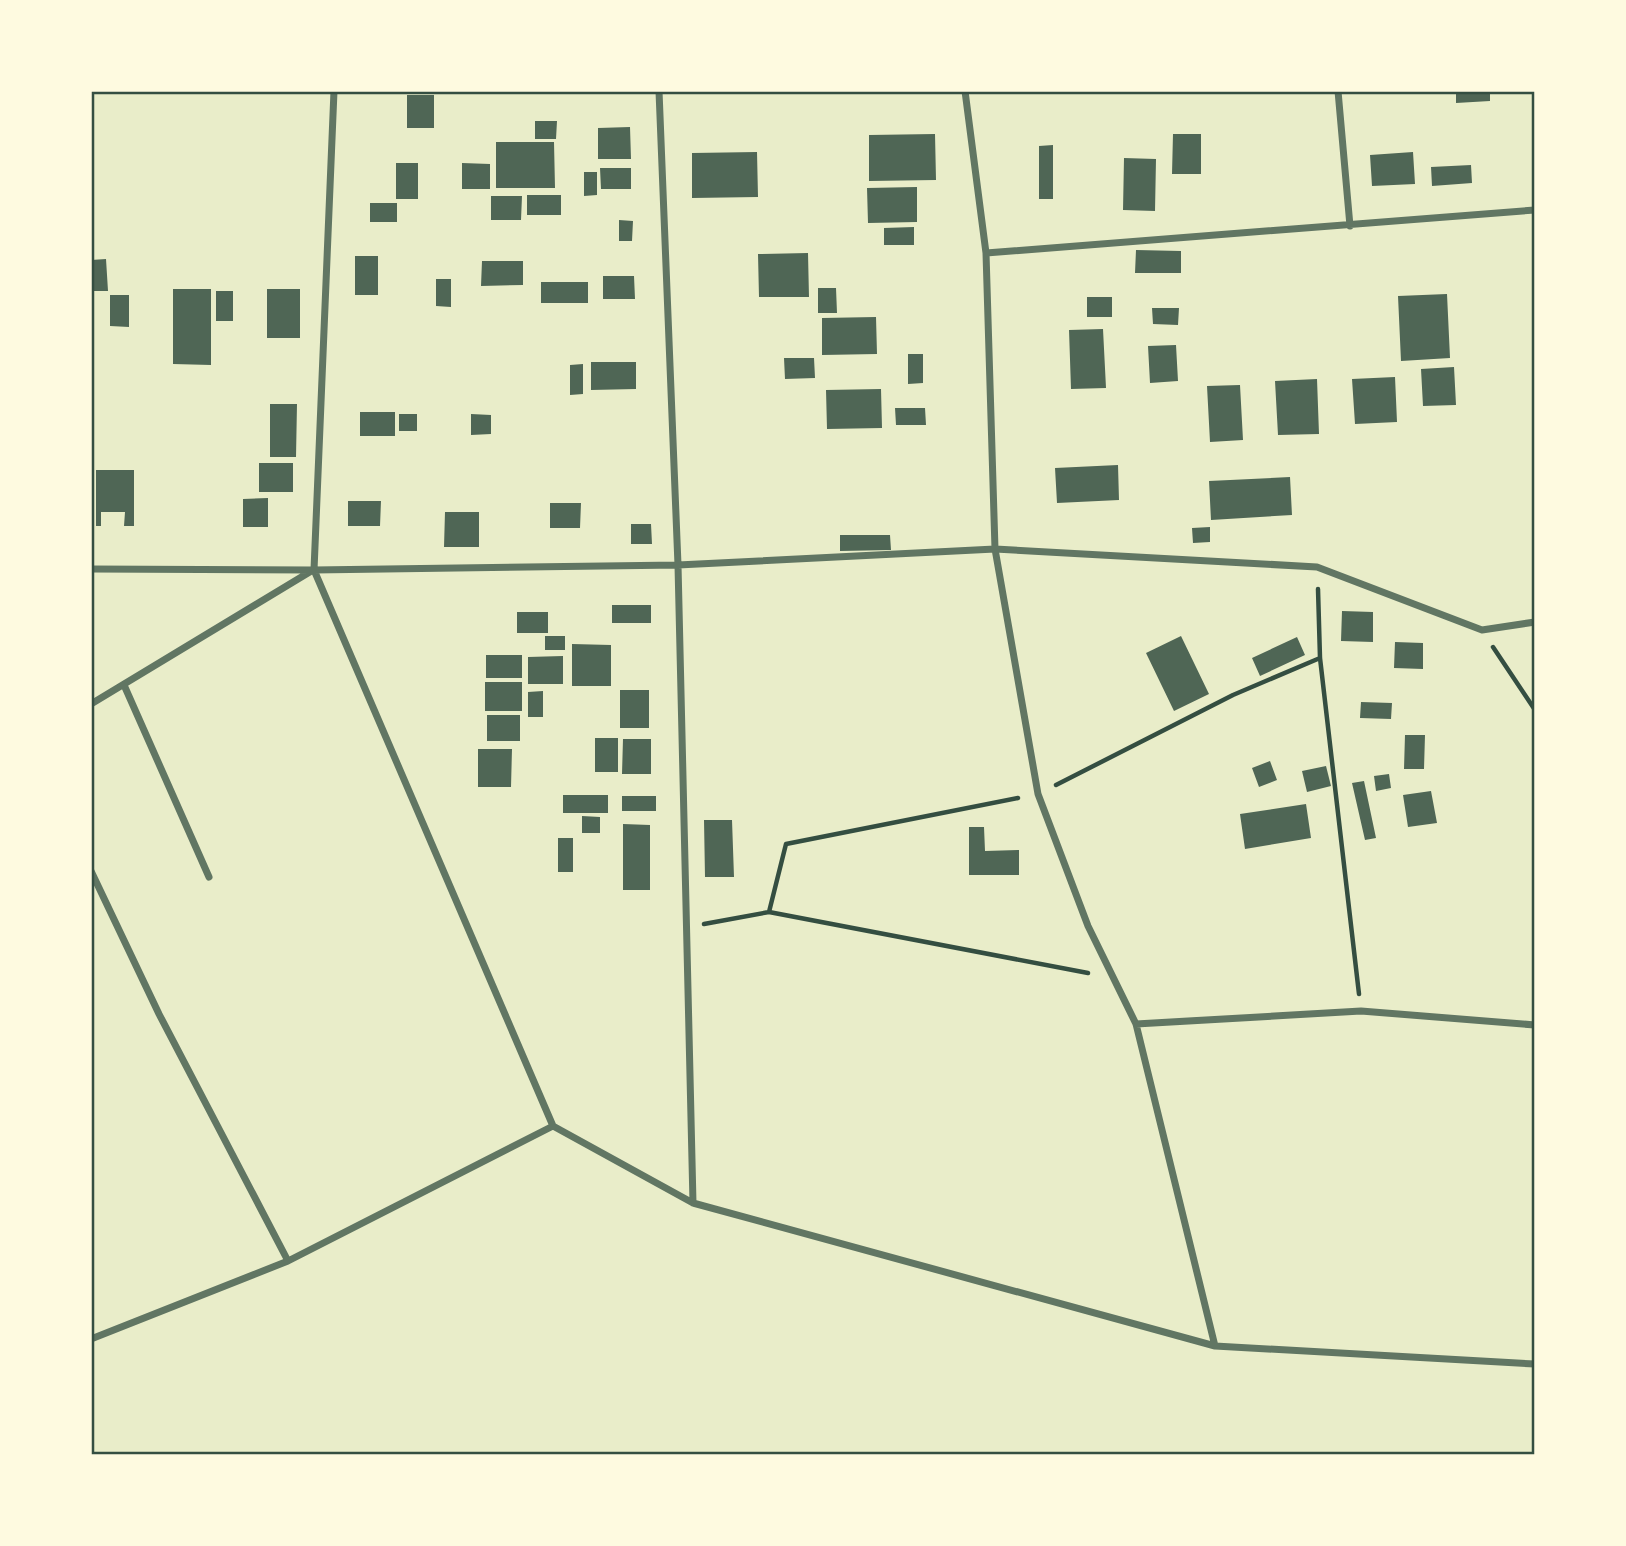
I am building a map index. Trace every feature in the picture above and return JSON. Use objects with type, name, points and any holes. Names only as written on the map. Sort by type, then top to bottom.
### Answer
[{"type":"street","points":[[334,91],[313,570],[553,1126],[693,1203],[1215,1346],[1535,1364]]},
{"type":"street","points":[[659,91],[678,565],[693,1203]]},
{"type":"street","points":[[965,91],[986,253],[995,549],[1038,794],[1088,926],[1136,1024],[1215,1346]]},
{"type":"street","points":[[1338,91],[1350,226]]},
{"type":"street","points":[[986,253],[1535,210]]},
{"type":"street","points":[[91,569],[313,570],[678,565],[995,549],[1317,567],[1482,630],[1535,622]]},
{"type":"street","points":[[91,704],[313,570]]},
{"type":"street","points":[[124,685],[209,877]]},
{"type":"street","points":[[91,871],[159,1014],[288,1261]]},
{"type":"street","points":[[1136,1024],[1361,1011],[1535,1025]]},
{"type":"street","points":[[91,1339],[288,1261],[553,1126]]},
{"type":"path","points":[[1317,567],[1320,658],[1361,1011]]},
{"type":"path","points":[[1482,630],[1535,710]]},
{"type":"path","points":[[687,927],[769,912],[1113,978]]},
{"type":"building","points":[[1456,91],[1490,91],[1490,101],[1456,103]]},
{"type":"building","points":[[407,95],[434,95],[434,128],[407,128]]},
{"type":"building","points":[[535,121],[557,121],[556,139],[535,139]]},
{"type":"building","points":[[630,127],[631,159],[598,159],[598,128]]},
{"type":"building","points":[[935,134],[936,180],[869,181],[869,135]]},
{"type":"building","points":[[1173,134],[1201,134],[1201,174],[1172,174]]},
{"type":"building","points":[[496,142],[554,142],[555,188],[496,188]]},
{"type":"building","points":[[1053,145],[1053,199],[1039,199],[1039,146]]},
{"type":"building","points":[[757,152],[758,197],[692,198],[692,153]]},
{"type":"building","points":[[1413,152],[1415,184],[1372,186],[1370,155]]},
{"type":"building","points":[[1124,158],[1156,159],[1155,211],[1123,210]]},
{"type":"building","points":[[396,163],[418,163],[418,199],[396,199]]},
{"type":"building","points":[[462,163],[490,164],[490,189],[462,189]]},
{"type":"building","points":[[1471,165],[1472,183],[1432,186],[1431,167]]},
{"type":"building","points":[[600,168],[631,168],[631,189],[601,189]]},
{"type":"building","points":[[584,172],[597,172],[597,195],[584,196]]},
{"type":"building","points":[[917,187],[917,222],[868,223],[867,188]]},
{"type":"building","points":[[527,195],[561,195],[561,215],[527,215]]},
{"type":"building","points":[[491,196],[522,196],[521,220],[491,220]]},
{"type":"building","points":[[370,203],[397,203],[397,222],[370,222]]},
{"type":"building","points":[[619,220],[633,221],[632,241],[619,241]]},
{"type":"building","points":[[914,227],[914,245],[884,245],[884,228]]},
{"type":"building","points":[[1136,250],[1181,251],[1181,273],[1135,273]]},
{"type":"building","points":[[808,253],[809,297],[759,297],[758,254]]},
{"type":"building","points":[[355,256],[378,256],[378,295],[355,295]]},
{"type":"building","points":[[106,259],[108,291],[91,291],[91,260]]},
{"type":"building","points":[[482,261],[523,261],[523,285],[481,286]]},
{"type":"building","points":[[603,276],[634,276],[635,299],[603,299]]},
{"type":"building","points":[[436,279],[451,279],[451,307],[436,306]]},
{"type":"building","points":[[541,282],[588,282],[588,303],[541,303]]},
{"type":"building","points":[[818,288],[836,288],[837,313],[818,313]]},
{"type":"building","points":[[173,289],[211,289],[211,365],[173,364]]},
{"type":"building","points":[[267,289],[300,289],[300,338],[267,338]]},
{"type":"building","points":[[216,291],[233,291],[233,321],[216,321]]},
{"type":"building","points":[[1447,294],[1450,358],[1401,361],[1398,296]]},
{"type":"building","points":[[110,295],[129,295],[129,327],[110,326]]},
{"type":"building","points":[[1087,297],[1112,297],[1112,317],[1087,317]]},
{"type":"building","points":[[1152,308],[1179,308],[1178,325],[1153,324]]},
{"type":"building","points":[[876,317],[877,354],[822,355],[822,318]]},
{"type":"building","points":[[1103,329],[1106,388],[1071,389],[1069,330]]},
{"type":"building","points":[[1176,345],[1178,381],[1150,383],[1148,346]]},
{"type":"building","points":[[908,354],[923,354],[923,383],[908,384]]},
{"type":"building","points":[[784,358],[814,358],[815,378],[785,379]]},
{"type":"building","points":[[591,362],[636,362],[636,389],[591,390]]},
{"type":"building","points":[[583,364],[583,394],[570,395],[570,365]]},
{"type":"building","points":[[1454,367],[1456,405],[1423,406],[1421,369]]},
{"type":"building","points":[[1395,377],[1397,422],[1355,424],[1352,379]]},
{"type":"building","points":[[1317,379],[1319,434],[1278,435],[1275,381]]},
{"type":"building","points":[[1240,385],[1243,440],[1210,442],[1207,386]]},
{"type":"building","points":[[881,389],[882,428],[827,429],[826,390]]},
{"type":"building","points":[[270,404],[297,404],[296,457],[270,457]]},
{"type":"building","points":[[895,408],[925,408],[926,425],[896,425]]},
{"type":"building","points":[[360,412],[395,412],[395,436],[360,436]]},
{"type":"building","points":[[399,414],[417,414],[417,431],[399,431]]},
{"type":"building","points":[[471,414],[491,415],[491,434],[471,435]]},
{"type":"building","points":[[259,463],[293,463],[293,492],[259,492]]},
{"type":"building","points":[[1118,465],[1119,500],[1057,503],[1055,468]]},
{"type":"building","points":[[96,470],[134,470],[134,526],[124,526],[125,512],[101,512],[101,526],[96,526]]},
{"type":"building","points":[[1290,477],[1292,515],[1211,520],[1209,481]]},
{"type":"building","points":[[268,498],[268,527],[243,527],[243,499]]},
{"type":"building","points":[[348,501],[381,501],[380,526],[348,526]]},
{"type":"building","points":[[550,503],[581,503],[580,528],[550,528]]},
{"type":"building","points":[[445,512],[479,512],[479,547],[444,547]]},
{"type":"building","points":[[631,524],[651,524],[652,544],[631,544]]},
{"type":"building","points":[[1210,527],[1210,542],[1193,543],[1192,528]]},
{"type":"building","points":[[840,535],[890,535],[891,550],[840,551]]},
{"type":"building","points":[[612,605],[651,605],[651,623],[612,623]]},
{"type":"building","points":[[1342,611],[1373,612],[1373,642],[1341,641]]},
{"type":"building","points":[[517,612],[548,612],[548,633],[517,633]]},
{"type":"building","points":[[545,636],[565,636],[565,650],[545,650]]},
{"type":"building","points":[[1181,636],[1209,694],[1174,711],[1146,653]]},
{"type":"building","points":[[1297,637],[1305,655],[1260,676],[1252,658]]},
{"type":"building","points":[[1395,642],[1423,643],[1423,669],[1394,668]]},
{"type":"building","points":[[572,644],[611,645],[611,686],[572,686]]},
{"type":"building","points":[[486,655],[522,655],[522,678],[486,678]]},
{"type":"building","points":[[563,656],[563,684],[528,684],[528,657]]},
{"type":"building","points":[[485,682],[522,682],[522,711],[485,711]]},
{"type":"building","points":[[620,690],[649,690],[649,728],[620,728]]},
{"type":"building","points":[[543,691],[543,717],[528,717],[528,692]]},
{"type":"building","points":[[1361,702],[1392,703],[1391,719],[1360,718]]},
{"type":"building","points":[[487,715],[520,715],[520,741],[487,741]]},
{"type":"building","points":[[1405,735],[1425,735],[1424,769],[1404,769]]},
{"type":"building","points":[[595,738],[618,738],[618,772],[595,772]]},
{"type":"building","points":[[623,739],[651,739],[651,774],[622,774]]},
{"type":"building","points":[[478,749],[512,749],[511,787],[478,787]]},
{"type":"building","points":[[1270,761],[1277,780],[1259,787],[1252,768]]},
{"type":"building","points":[[1326,766],[1331,786],[1307,792],[1302,771]]},
{"type":"building","points":[[1389,774],[1391,788],[1376,791],[1374,776]]},
{"type":"building","points":[[1364,781],[1376,838],[1365,840],[1352,783]]},
{"type":"building","points":[[1431,791],[1437,823],[1408,827],[1403,795]]},
{"type":"building","points":[[563,795],[608,795],[608,813],[563,813]]},
{"type":"building","points":[[622,796],[656,796],[656,811],[622,811]]},
{"type":"building","points":[[1306,804],[1311,838],[1245,849],[1240,814]]},
{"type":"building","points":[[582,816],[600,817],[600,833],[582,833]]},
{"type":"building","points":[[704,820],[732,820],[734,877],[705,877]]},
{"type":"building","points":[[623,824],[650,825],[650,890],[623,890]]},
{"type":"building","points":[[969,827],[984,827],[985,851],[1019,850],[1019,875],[969,875]]},
{"type":"building","points":[[558,838],[573,838],[573,872],[558,872]]}]
